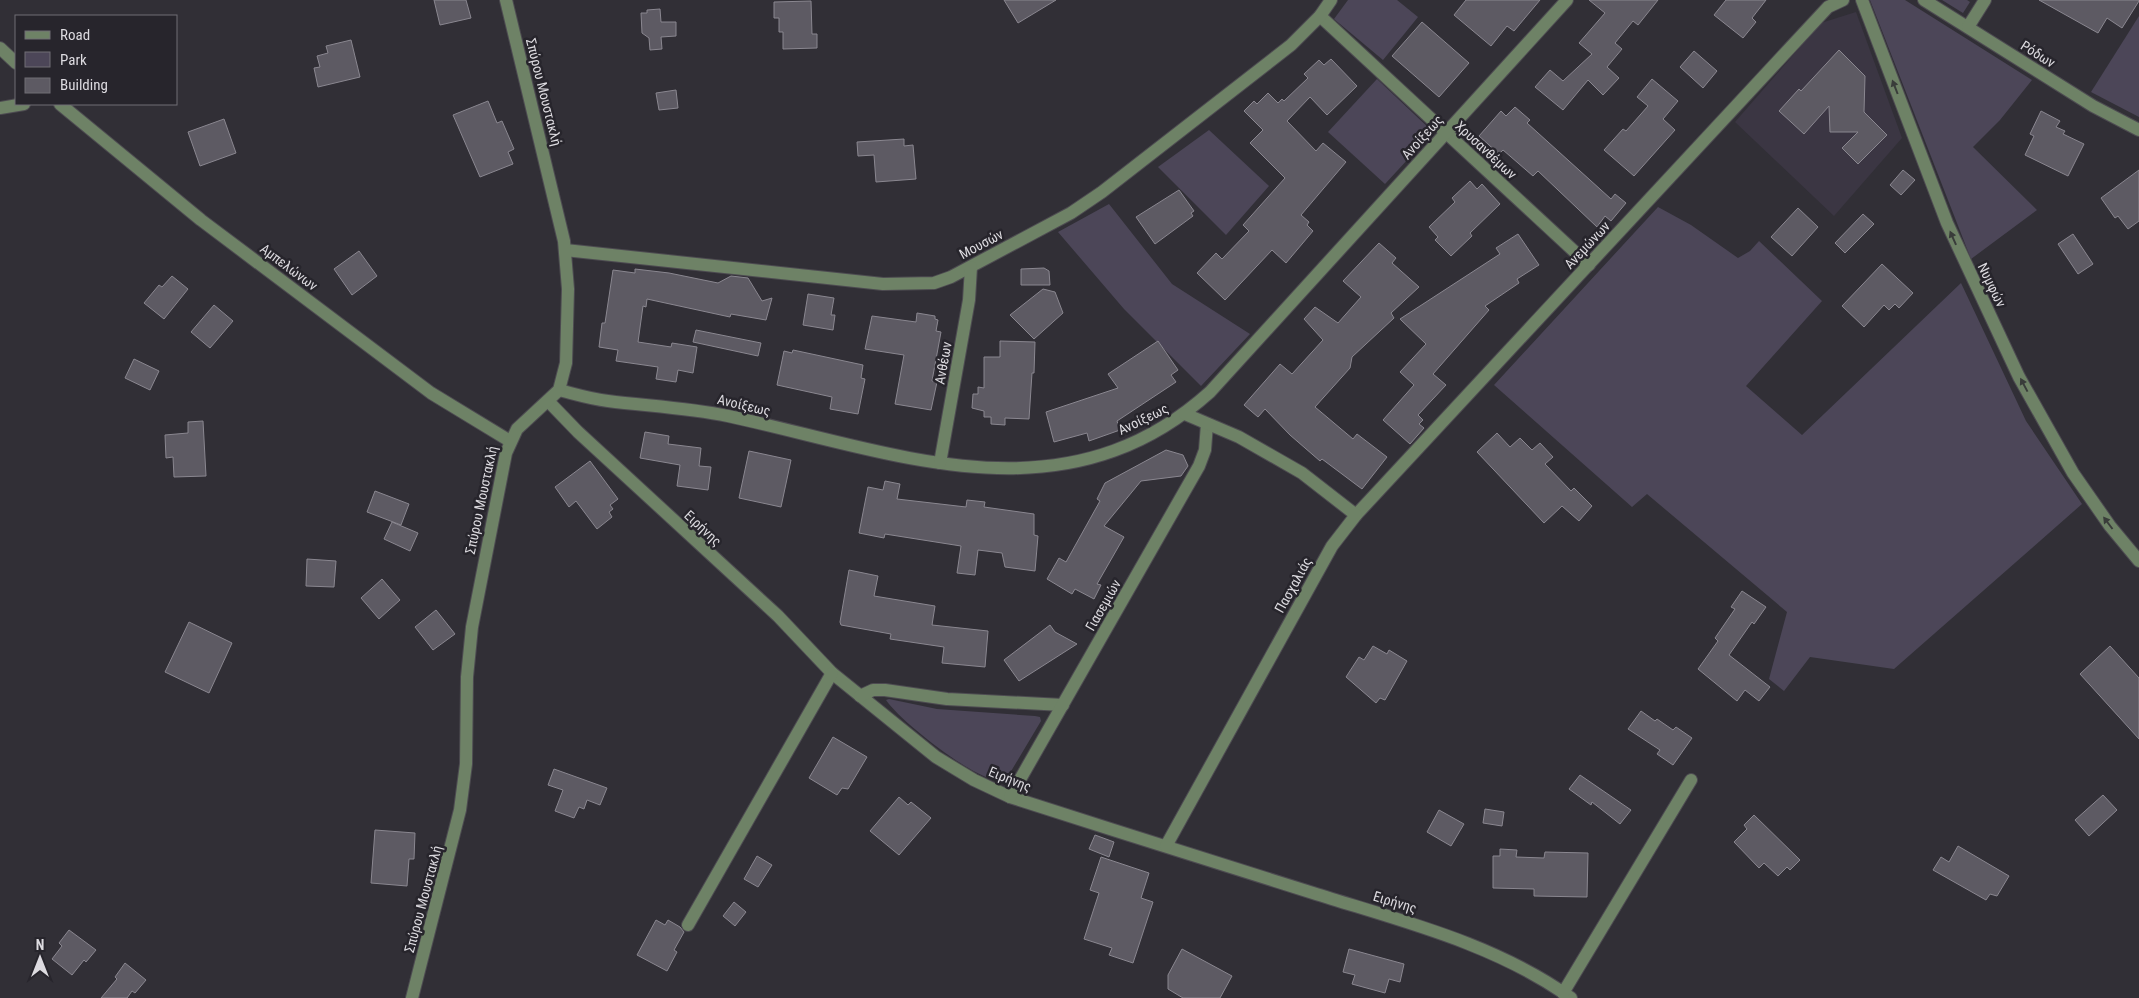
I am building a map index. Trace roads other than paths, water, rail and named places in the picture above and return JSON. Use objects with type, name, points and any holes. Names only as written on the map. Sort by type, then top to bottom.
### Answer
[{"type":"street","name":"Σπύρου Μουστακλή","points":[[412,998],[460,810],[467,757],[467,677],[472,628],[483,562],[510,441],[521,425],[549,402],[559,390],[566,363],[568,311],[565,250],[544,154],[506,0]]},
{"type":"street","name":"Μουσών","points":[[565,250],[883,284],[934,283],[971,267],[1071,212],[1102,192],[1291,45],[1320,16],[1331,0]]},
{"type":"street","name":"Ανοίξεως","points":[[559,390],[607,401],[660,405],[720,415],[830,442],[940,463],[1015,470],[1069,464],[1130,443],[1163,428],[1185,414],[1210,392],[1567,0]]},
{"type":"street","name":"Ανεμώνων","points":[[1356,515],[1828,7],[1843,0]]},
{"type":"street","name":"Νυμφών","points":[[1862,0],[1946,223],[2019,377],[2068,466],[2110,526],[2139,561]]},
{"type":"street","name":"Ρόδων","points":[[1924,0],[2093,106],[2139,130]]},
{"type":"street","points":[[1968,28],[1985,0]]},
{"type":"street","name":"Χρυσανθέμων","points":[[1320,16],[1589,265]]},
{"type":"street","points":[[0,48],[15,62]]},
{"type":"street","points":[[0,108],[18,105]]},
{"type":"street","name":"Αμπελώνων","points":[[61,105],[200,220],[431,394],[510,441]]},
{"type":"street","name":"Ανθέων","points":[[940,463],[969,300],[971,267]]},
{"type":"street","name":"Ειρήνης","points":[[549,402],[578,432],[778,616],[832,674],[943,762],[974,780],[1010,797],[1424,926],[1502,960],[1567,995]]},
{"type":"street","points":[[1185,414],[1238,437],[1302,473],[1356,515]]},
{"type":"street","name":"Γιασεμιών","points":[[1010,797],[1199,466],[1205,450],[1207,424]]},
{"type":"street","name":"Πασχαλιάς","points":[[1166,846],[1332,546],[1356,515]]},
{"type":"street","points":[[688,925],[832,674]]},
{"type":"street","points":[[860,696],[873,690],[885,690],[948,699],[1063,705]]},
{"type":"street","points":[[1567,995],[1691,780]]}]
